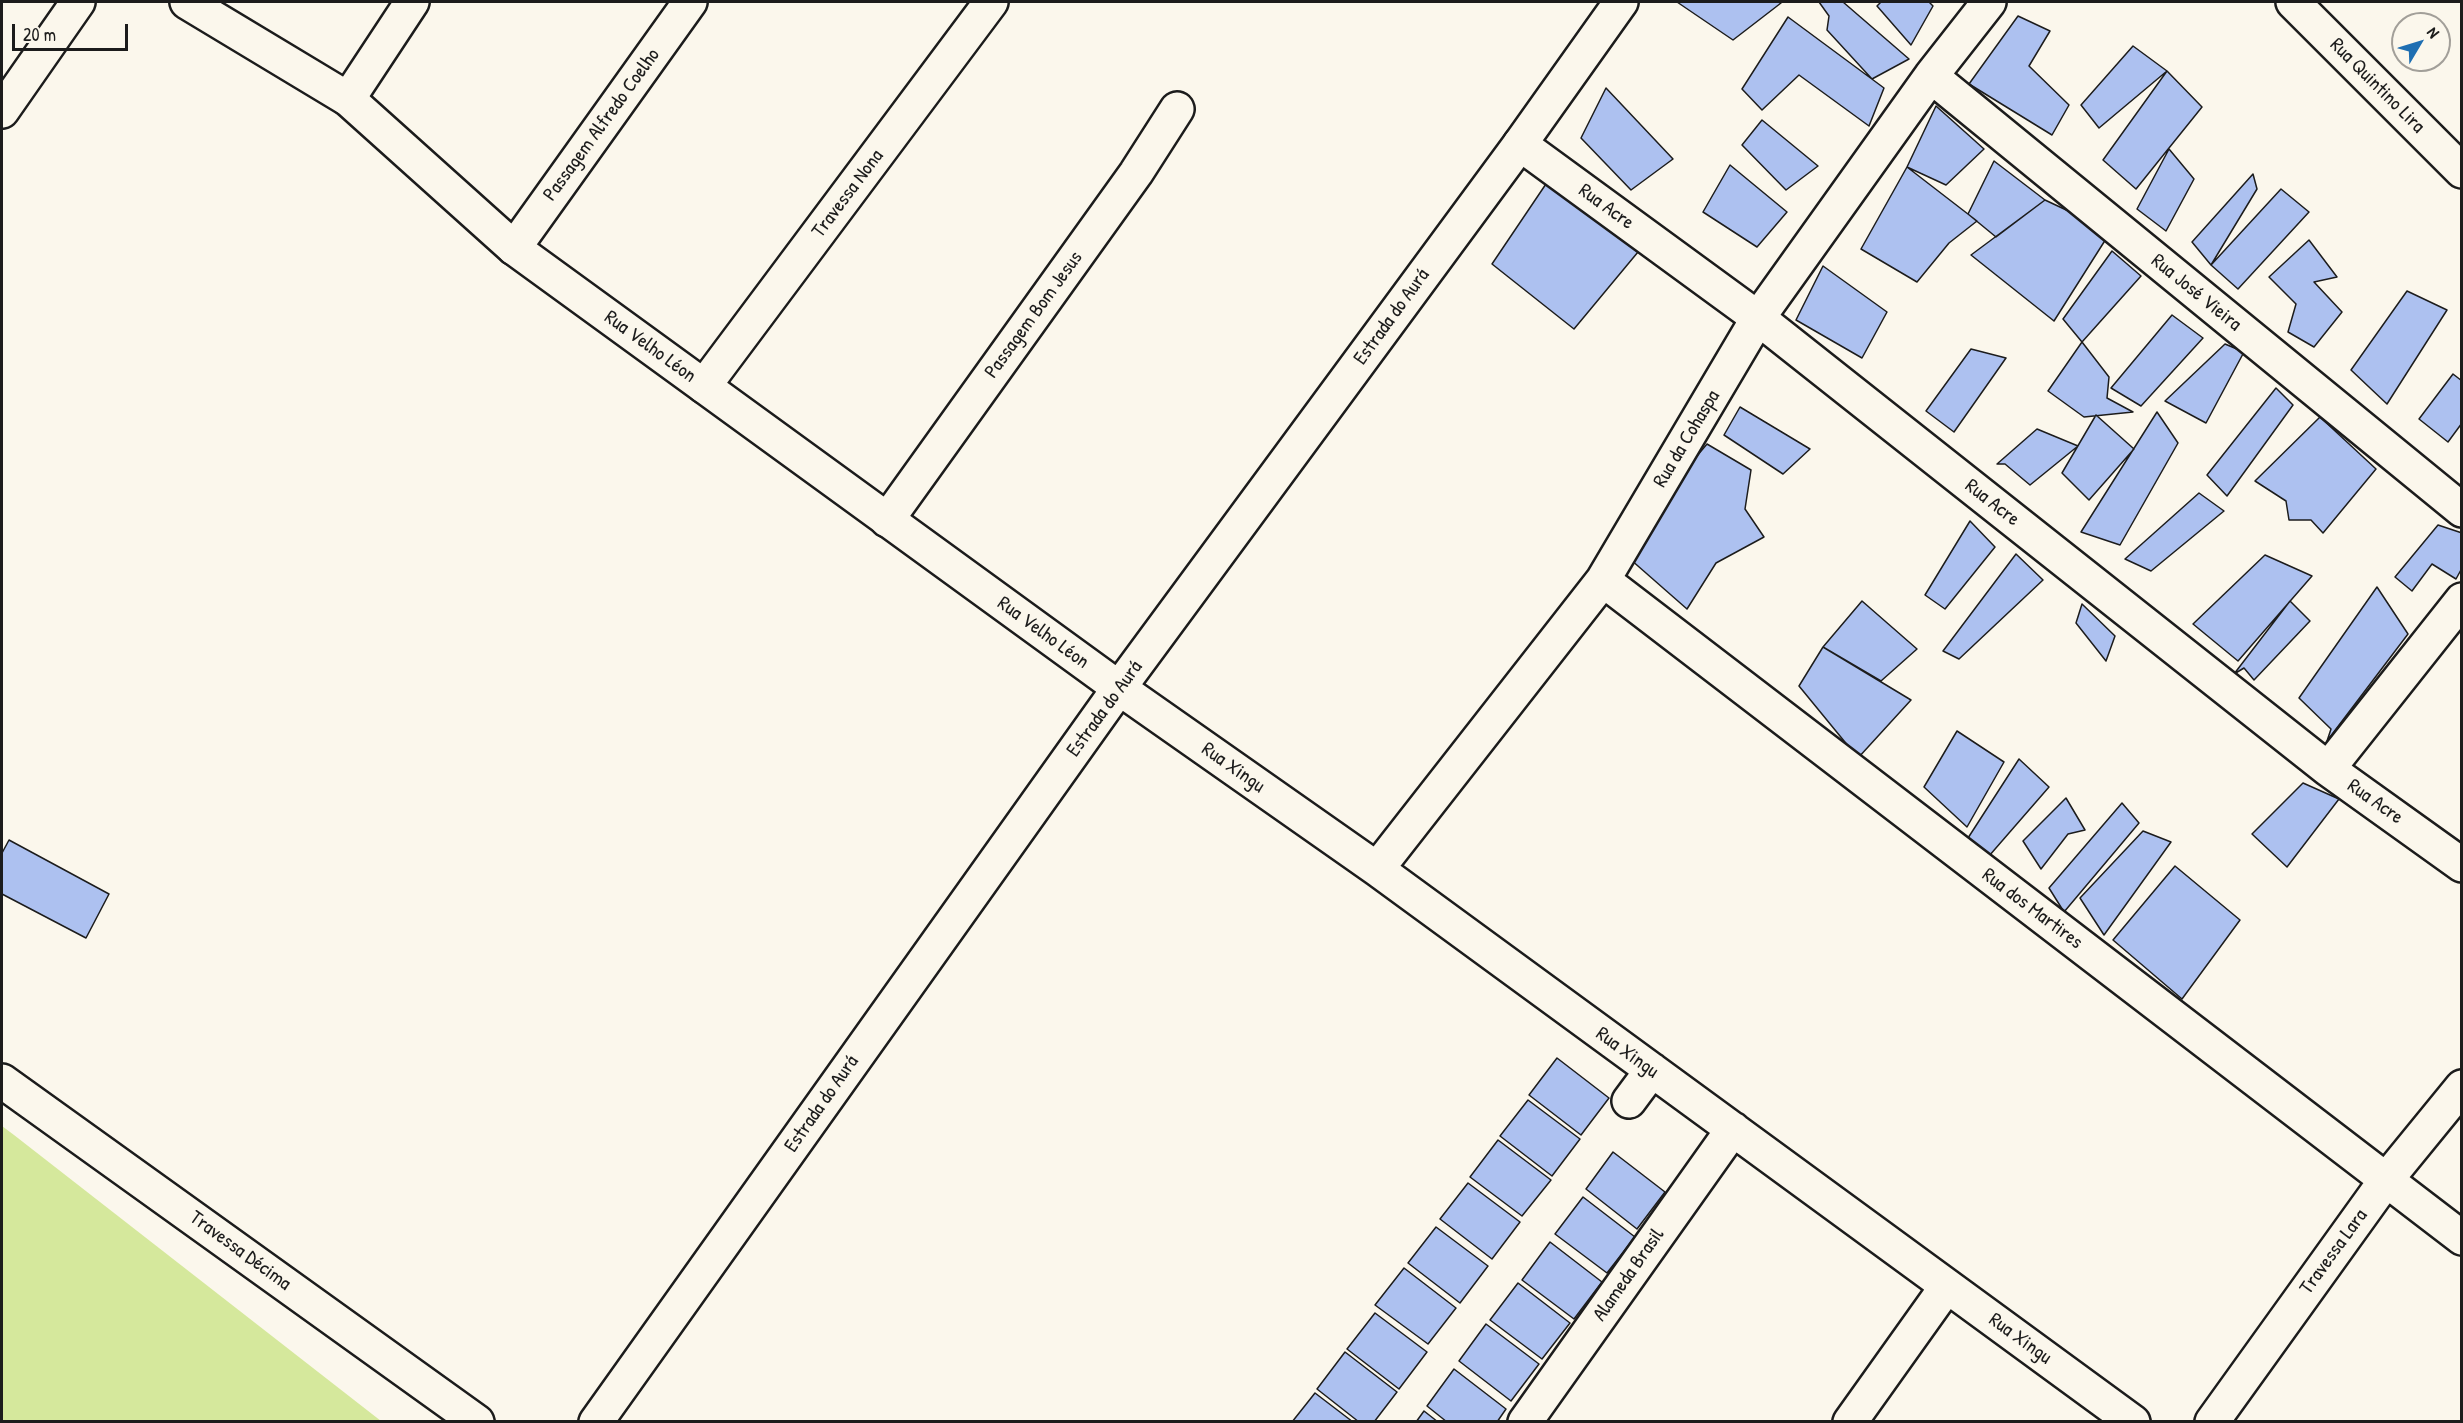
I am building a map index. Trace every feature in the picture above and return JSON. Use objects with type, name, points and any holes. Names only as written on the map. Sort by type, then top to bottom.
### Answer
[{"type":"street","points":[[2,111],[78,2]]},
{"type":"street","name":"Rua Velho Léon","points":[[187,2],[348,99],[514,248],[1119,688]]},
{"type":"street","points":[[348,99],[412,2]]},
{"type":"street","name":"Passagem Alfredo Coelho","points":[[514,248],[690,2]]},
{"type":"street","name":"Travessa Nona","points":[[704,386],[991,2]]},
{"type":"street","name":"Estrada do Aurá","points":[[596,1422],[1119,688],[1520,144],[1621,2]]},
{"type":"street","name":"Rua da Cohaspa","points":[[1377,869],[1603,580],[1758,318],[1931,76],[1989,2]]},
{"type":"street","name":"Rua Quintino Lira","points":[[2293,2],[2462,171]]},
{"type":"street","name":"Rua José Vieira","points":[[1931,76],[2462,510]]},
{"type":"street","name":"Passagem Bom Jesus","points":[[887,520],[1136,173],[1177,109]]},
{"type":"street","name":"Rua Acre","points":[[1520,144],[1758,318],[2328,769],[2462,864]]},
{"type":"street","name":"Rua dos Martires","points":[[1603,580],[2462,1238]]},
{"type":"street","points":[[2328,769],[2462,600]]},
{"type":"street","name":"Rua Xingu","points":[[1119,688],[1377,869],[2133,1422]]},
{"type":"street","points":[[1629,1101],[1652,1070]]},
{"type":"street","name":"Travessa Décima","points":[[2,1082],[477,1422]]},
{"type":"street","name":"Travessa Lara","points":[[2212,1422],[2386,1180],[2462,1087]]},
{"type":"street","name":"Alameda Brasil","points":[[1525,1422],[1733,1129]]},
{"type":"street","points":[[1850,1422],[1947,1286]]},
{"type":"green space","points":[[2,1126],[14,1135],[381,1421],[2,1421]]},
{"type":"building","points":[[1677,2],[1778,2],[1781,3],[1733,40]]},
{"type":"building","points":[[1819,2],[1843,2],[1909,59],[1872,79],[1827,30],[1829,16]]},
{"type":"building","points":[[1881,2],[1929,2],[1933,6],[1911,45],[1877,6]]},
{"type":"building","points":[[2018,16],[2050,31],[2029,66],[2069,105],[2052,135],[1969,84]]},
{"type":"building","points":[[1788,17],[1884,88],[1869,126],[1799,75],[1762,110],[1742,89]]},
{"type":"building","points":[[2133,46],[2167,71],[2099,128],[2081,105]]},
{"type":"building","points":[[2167,71],[2202,107],[2136,189],[2103,160]]},
{"type":"building","points":[[1606,88],[1673,159],[1631,190],[1581,138]]},
{"type":"building","points":[[1936,106],[1984,149],[1946,185],[1907,167]]},
{"type":"building","points":[[1762,120],[1818,166],[1786,190],[1742,145]]},
{"type":"building","points":[[2169,149],[2194,179],[2166,231],[2137,209]]},
{"type":"building","points":[[1994,161],[2045,200],[1996,237],[1968,214]]},
{"type":"building","points":[[1730,165],[1787,212],[1757,247],[1703,212]]},
{"type":"building","points":[[1907,167],[1977,221],[1949,243],[1917,282],[1861,249]]},
{"type":"building","points":[[2253,174],[2257,189],[2211,265],[2192,242]]},
{"type":"building","points":[[1550,178],[1638,252],[1574,329],[1492,264]]},
{"type":"building","points":[[2281,189],[2309,212],[2238,289],[2211,265]]},
{"type":"building","points":[[2045,200],[2111,231],[2054,321],[1971,255]]},
{"type":"building","points":[[2309,240],[2337,277],[2314,282],[2342,312],[2314,347],[2288,332],[2296,304],[2269,277]]},
{"type":"building","points":[[2112,251],[2141,276],[2082,342],[2063,319]]},
{"type":"building","points":[[1823,266],[1887,312],[1862,358],[1796,320]]},
{"type":"building","points":[[2407,291],[2447,310],[2387,404],[2351,370]]},
{"type":"building","points":[[2172,315],[2203,338],[2141,406],[2111,388]]},
{"type":"building","points":[[2082,342],[2109,377],[2107,398],[2133,412],[2084,417],[2048,391]]},
{"type":"building","points":[[2225,344],[2244,352],[2206,423],[2165,401]]},
{"type":"building","points":[[1971,349],[2006,358],[1954,432],[1926,411]]},
{"type":"building","points":[[2453,374],[2462,381],[2462,423],[2448,442],[2419,419]]},
{"type":"building","points":[[2276,388],[2293,405],[2227,496],[2207,475]]},
{"type":"building","points":[[1740,407],[1810,449],[1783,474],[1724,435]]},
{"type":"building","points":[[2157,412],[2178,443],[2120,545],[2081,532]]},
{"type":"building","points":[[2096,415],[2134,449],[2089,500],[2062,473]]},
{"type":"building","points":[[2320,417],[2376,469],[2323,533],[2311,520],[2289,520],[2286,501],[2255,481]]},
{"type":"building","points":[[2037,429],[2078,446],[2030,485],[2005,464],[1997,464]]},
{"type":"building","points":[[1707,444],[1751,470],[1745,509],[1764,537],[1716,563],[1687,609],[1622,552],[1648,514]]},
{"type":"building","points":[[2199,493],[2224,511],[2151,571],[2125,559]]},
{"type":"building","points":[[1970,521],[1995,547],[1945,609],[1925,595]]},
{"type":"building","points":[[2438,525],[2462,533],[2462,568],[2456,579],[2432,564],[2412,591],[2395,577]]},
{"type":"building","points":[[2016,554],[2043,580],[1959,659],[1943,651]]},
{"type":"building","points":[[2265,555],[2312,576],[2238,661],[2193,624]]},
{"type":"building","points":[[2377,587],[2408,634],[2327,741],[2331,729],[2299,698]]},
{"type":"building","points":[[1862,601],[1917,649],[1881,681],[1823,647]]},
{"type":"building","points":[[2290,601],[2310,621],[2254,680],[2244,668],[2234,674]]},
{"type":"building","points":[[2082,604],[2115,636],[2106,661],[2076,623]]},
{"type":"building","points":[[1823,647],[1911,700],[1858,758],[1799,686]]},
{"type":"building","points":[[1957,731],[2004,762],[1967,827],[1924,787]]},
{"type":"building","points":[[2019,759],[2049,787],[1989,856],[1968,838]]},
{"type":"building","points":[[2303,783],[2339,799],[2287,867],[2252,834]]},
{"type":"building","points":[[2066,798],[2085,830],[2068,834],[2041,869],[2023,841]]},
{"type":"building","points":[[2122,803],[2139,823],[2064,912],[2049,888]]},
{"type":"building","points":[[2143,831],[2171,842],[2104,935],[2080,898]]},
{"type":"building","points":[[9,840],[109,894],[86,938],[2,894],[2,853]]},
{"type":"building","points":[[2175,866],[2240,920],[2182,999],[2113,940]]},
{"type":"building","points":[[1557,1058],[1609,1098],[1581,1135],[1529,1095]]},
{"type":"building","points":[[1528,1100],[1580,1139],[1552,1176],[1500,1136]]},
{"type":"building","points":[[1498,1140],[1551,1180],[1522,1216],[1470,1177]]},
{"type":"building","points":[[1613,1152],[1665,1192],[1637,1229],[1586,1189]]},
{"type":"building","points":[[1468,1183],[1520,1222],[1492,1259],[1440,1219]]},
{"type":"building","points":[[1583,1197],[1635,1237],[1607,1273],[1555,1234]]},
{"type":"building","points":[[1436,1227],[1488,1266],[1460,1303],[1408,1263]]},
{"type":"building","points":[[1550,1242],[1602,1282],[1574,1319],[1522,1280]]},
{"type":"building","points":[[1404,1268],[1456,1308],[1428,1344],[1375,1305]]},
{"type":"building","points":[[1518,1283],[1570,1323],[1542,1359],[1490,1320]]},
{"type":"building","points":[[1375,1313],[1427,1352],[1399,1389],[1347,1349]]},
{"type":"building","points":[[1486,1324],[1539,1364],[1511,1401],[1459,1361]]},
{"type":"building","points":[[1345,1352],[1397,1392],[1374,1422],[1359,1422],[1317,1389]]},
{"type":"building","points":[[1454,1369],[1506,1409],[1497,1422],[1447,1422],[1427,1406]]},
{"type":"building","points":[[1315,1393],[1353,1422],[1292,1422]]},
{"type":"building","points":[[1424,1411],[1438,1422],[1416,1422]]}]
